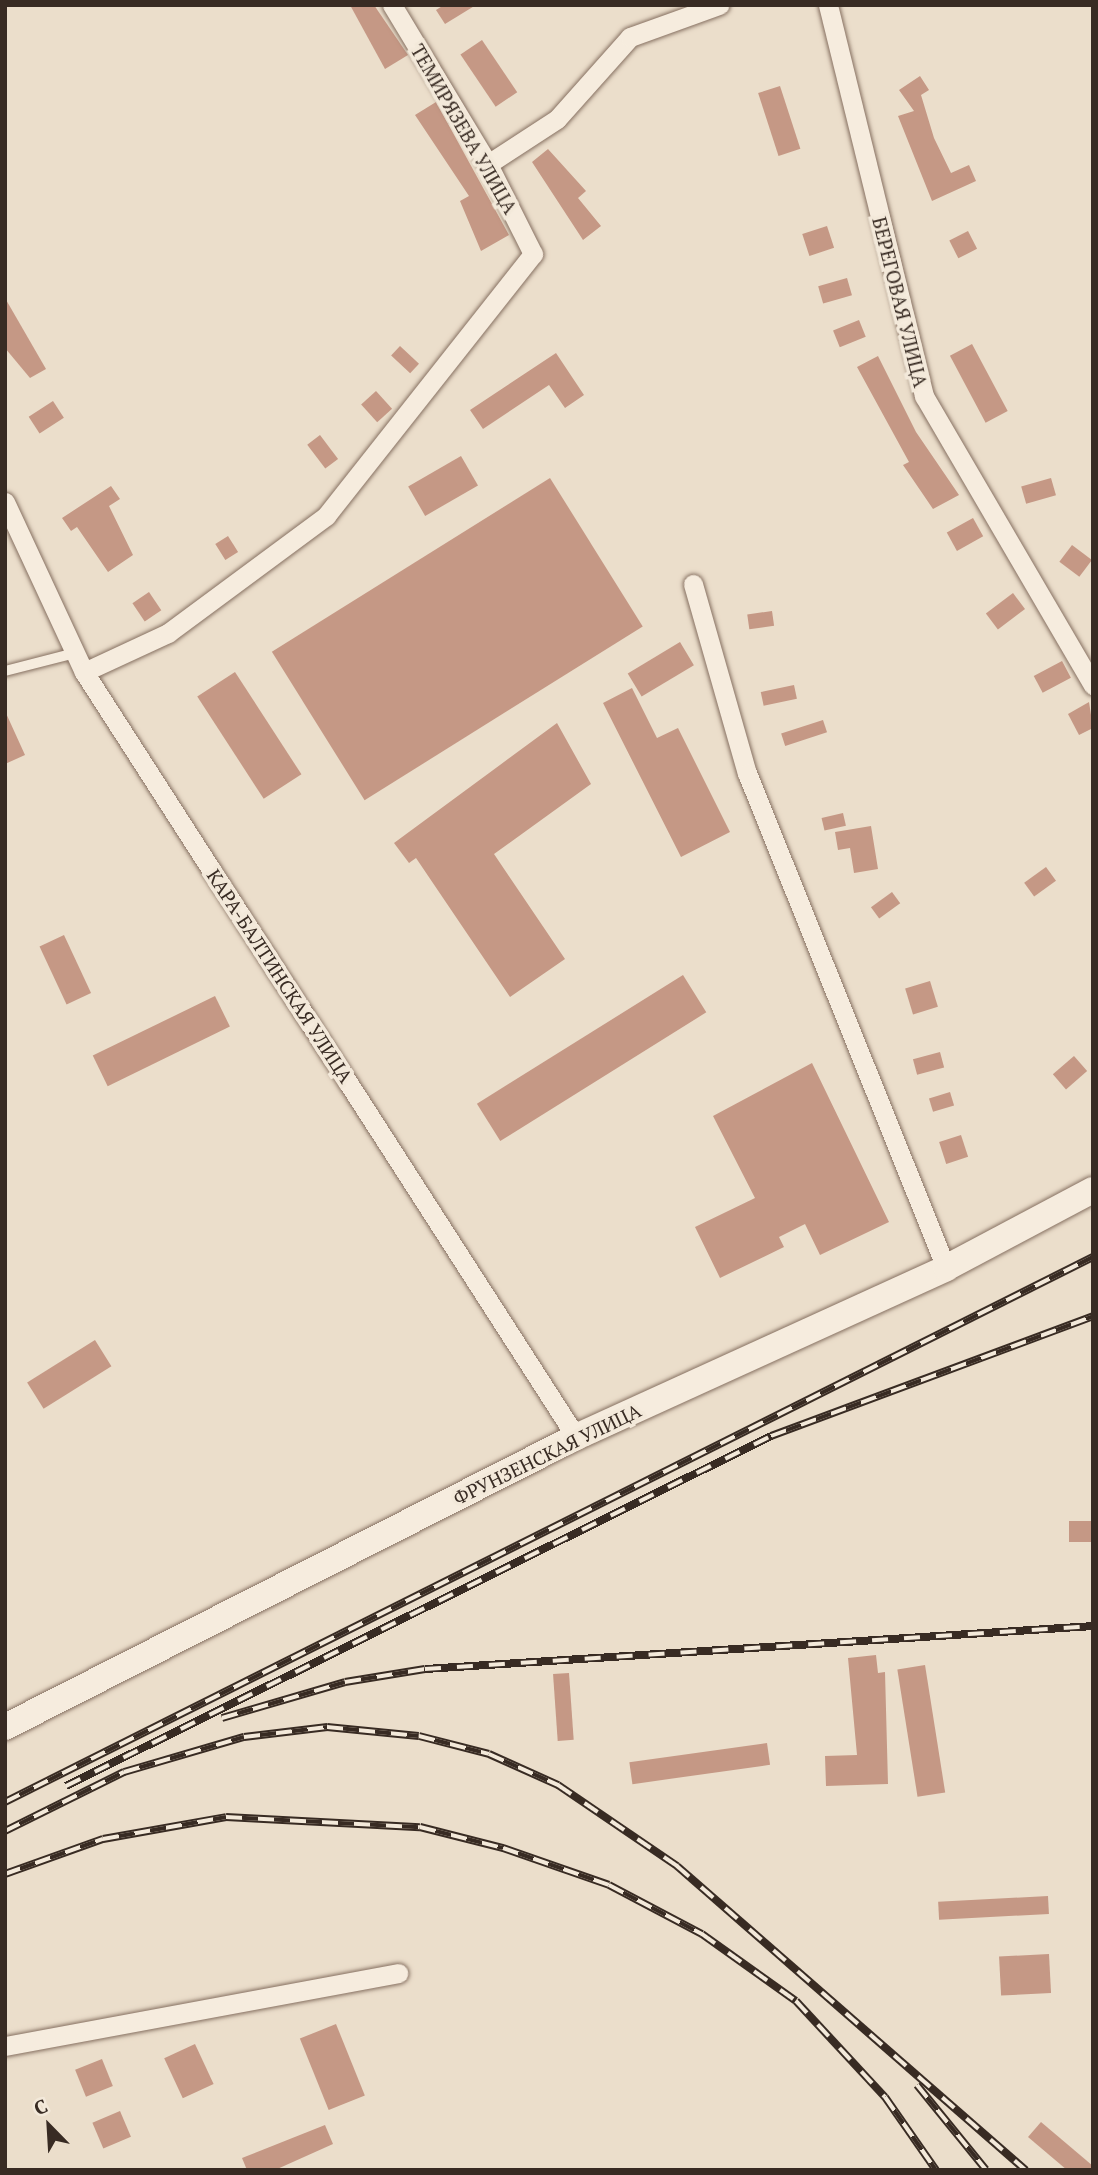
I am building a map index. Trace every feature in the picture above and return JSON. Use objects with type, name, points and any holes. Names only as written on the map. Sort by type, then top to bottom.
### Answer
[{"type":"street","name":"ТЕМИРЯЗЕВА УЛИЦА","points":[[84,672],[168,633],[326,516],[533,254],[488,164],[392,5]]},
{"type":"street","points":[[488,164],[557,119],[631,37],[657,23],[719,5]]},
{"type":"street","name":"БЕРЕГОВАЯ УЛИЦА","points":[[828,5],[923,396],[1093,685]]},
{"type":"street","name":"КАРА-БАЛТИНСКАЯ УЛИЦА","points":[[5,502],[84,672],[576,1437]]},
{"type":"street","points":[[693,584],[747,773],[946,1268]]},
{"type":"street","name":"ФРУНЗЕНСКАЯ УЛИЦА","points":[[5,1727],[576,1437],[946,1268],[1093,1190]]},
{"type":"street","points":[[5,2046],[398,1973]]},
{"type":"lane","points":[[5,671],[75,653]]},
{"type":"building","points":[[350,5],[374,5],[408,55],[385,69]]},
{"type":"building","points":[[444,5],[476,5],[445,24],[436,10]]},
{"type":"building","points":[[482,40],[517,92],[496,107],[460,55]]},
{"type":"building","points":[[920,76],[929,90],[921,95],[934,138],[951,173],[969,165],[976,181],[932,201],[898,116],[914,111],[899,90]]},
{"type":"building","points":[[780,86],[800,149],[779,156],[758,93]]},
{"type":"building","points":[[436,102],[509,235],[481,251],[460,201],[469,196],[415,115]]},
{"type":"building","points":[[548,149],[586,191],[578,198],[601,226],[583,240],[532,162]]},
{"type":"building","points":[[827,226],[834,248],[809,256],[802,234]]},
{"type":"building","points":[[968,231],[977,249],[958,258],[949,241]]},
{"type":"building","points":[[847,278],[852,295],[823,304],[818,286]]},
{"type":"building","points":[[5,298],[46,369],[30,378],[5,348]]},
{"type":"building","points":[[859,320],[866,337],[840,347],[833,330]]},
{"type":"building","points":[[972,344],[1008,411],[986,423],[950,356]]},
{"type":"building","points":[[400,346],[419,364],[410,373],[391,356]]},
{"type":"building","points":[[556,353],[584,395],[565,408],[549,385],[483,429],[470,410]]},
{"type":"building","points":[[878,356],[916,432],[959,495],[933,509],[903,465],[909,462],[857,367]]},
{"type":"building","points":[[376,391],[392,409],[377,422],[361,404]]},
{"type":"building","points":[[53,401],[64,418],[40,434],[29,417]]},
{"type":"building","points":[[320,435],[338,459],[325,469],[307,445]]},
{"type":"building","points":[[461,456],[478,485],[425,516],[408,486]]},
{"type":"building","points":[[550,478],[643,626],[365,800],[272,652]]},
{"type":"building","points":[[1051,478],[1056,495],[1026,504],[1021,487]]},
{"type":"building","points":[[111,486],[120,499],[109,506],[133,555],[108,572],[77,527],[71,531],[62,518]]},
{"type":"building","points":[[973,518],[983,536],[957,551],[947,533]]},
{"type":"building","points":[[228,536],[238,552],[225,560],[215,544]]},
{"type":"building","points":[[1072,545],[1092,560],[1079,577],[1059,562]]},
{"type":"building","points":[[149,592],[161,610],[145,621],[132,603]]},
{"type":"building","points":[[1013,593],[1025,609],[998,629],[986,613]]},
{"type":"building","points":[[772,611],[774,626],[749,629],[747,614]]},
{"type":"building","points":[[680,642],[694,665],[642,697],[628,673]]},
{"type":"building","points":[[1062,661],[1071,678],[1043,693],[1034,676]]},
{"type":"building","points":[[235,672],[301,774],[264,799],[197,697]]},
{"type":"building","points":[[794,685],[797,699],[764,706],[761,692]]},
{"type":"building","points":[[632,688],[657,738],[678,728],[730,832],[681,857],[603,703]]},
{"type":"building","points":[[1089,702],[1093,728],[1079,735],[1068,714]]},
{"type":"building","points":[[5,711],[25,755],[5,764]]},
{"type":"building","points":[[823,720],[827,732],[785,746],[781,734]]},
{"type":"building","points":[[557,723],[591,784],[494,854],[565,959],[510,997],[416,858],[409,863],[394,843]]},
{"type":"building","points":[[843,813],[846,826],[824,831],[822,818]]},
{"type":"building","points":[[871,826],[878,869],[854,873],[850,848],[838,850],[835,832]]},
{"type":"building","points":[[1046,867],[1056,881],[1034,897],[1024,883]]},
{"type":"building","points":[[892,892],[900,903],[879,919],[871,907]]},
{"type":"building","points":[[64,935],[91,993],[67,1004],[40,946]]},
{"type":"building","points":[[683,975],[706,1012],[500,1141],[477,1104]]},
{"type":"building","points":[[930,981],[938,1007],[913,1014],[905,989]]},
{"type":"building","points":[[215,996],[230,1027],[108,1086],[93,1056]]},
{"type":"building","points":[[940,1052],[944,1067],[917,1075],[913,1059]]},
{"type":"building","points":[[1074,1056],[1087,1071],[1066,1089],[1053,1074]]},
{"type":"building","points":[[812,1063],[889,1222],[820,1255],[805,1224],[779,1237],[784,1247],[720,1278],[695,1227],[755,1198],[713,1116]]},
{"type":"building","points":[[950,1092],[954,1105],[933,1112],[929,1098]]},
{"type":"building","points":[[961,1135],[968,1157],[946,1164],[939,1142]]},
{"type":"building","points":[[95,1340],[111,1366],[44,1409],[27,1382]]},
{"type":"building","points":[[1069,1521],[1093,1521],[1093,1542],[1069,1542]]},
{"type":"building","points":[[876,1655],[878,1673],[885,1672],[888,1784],[826,1786],[825,1756],[857,1755],[848,1658]]},
{"type":"building","points":[[925,1665],[945,1792],[918,1797],[897,1669]]},
{"type":"building","points":[[569,1673],[574,1740],[558,1741],[553,1674]]},
{"type":"building","points":[[767,1743],[770,1765],[632,1784],[629,1762]]},
{"type":"building","points":[[1048,1896],[1049,1914],[939,1920],[938,1902]]},
{"type":"building","points":[[1049,1954],[1051,1993],[1001,1996],[999,1957]]},
{"type":"building","points":[[336,2024],[365,2095],[329,2110],[300,2039]]},
{"type":"building","points":[[195,2044],[214,2084],[183,2098],[164,2058]]},
{"type":"building","points":[[102,2059],[113,2086],[86,2097],[75,2070]]},
{"type":"building","points":[[120,2111],[131,2137],[103,2148],[92,2123]]},
{"type":"building","points":[[1041,2122],[1093,2166],[1093,2170],[1067,2170],[1028,2137]]},
{"type":"building","points":[[325,2125],[333,2144],[275,2170],[247,2170],[242,2158]]},
{"type":"railway","points":[[5,1802],[1093,1257]]},
{"type":"railway","points":[[66,1786],[771,1436],[1093,1316]]},
{"type":"railway","points":[[222,1718],[345,1682],[425,1669],[1093,1626]]},
{"type":"railway","points":[[5,1831],[124,1772],[244,1737],[327,1727],[419,1736],[489,1754],[558,1785],[677,1866],[1026,2170]]},
{"type":"railway","points":[[5,1874],[103,1839],[226,1817],[420,1827],[503,1848],[609,1885],[702,1934],[796,2001],[885,2097],[936,2170]]},
{"type":"railway","points":[[917,2085],[986,2170]]}]
